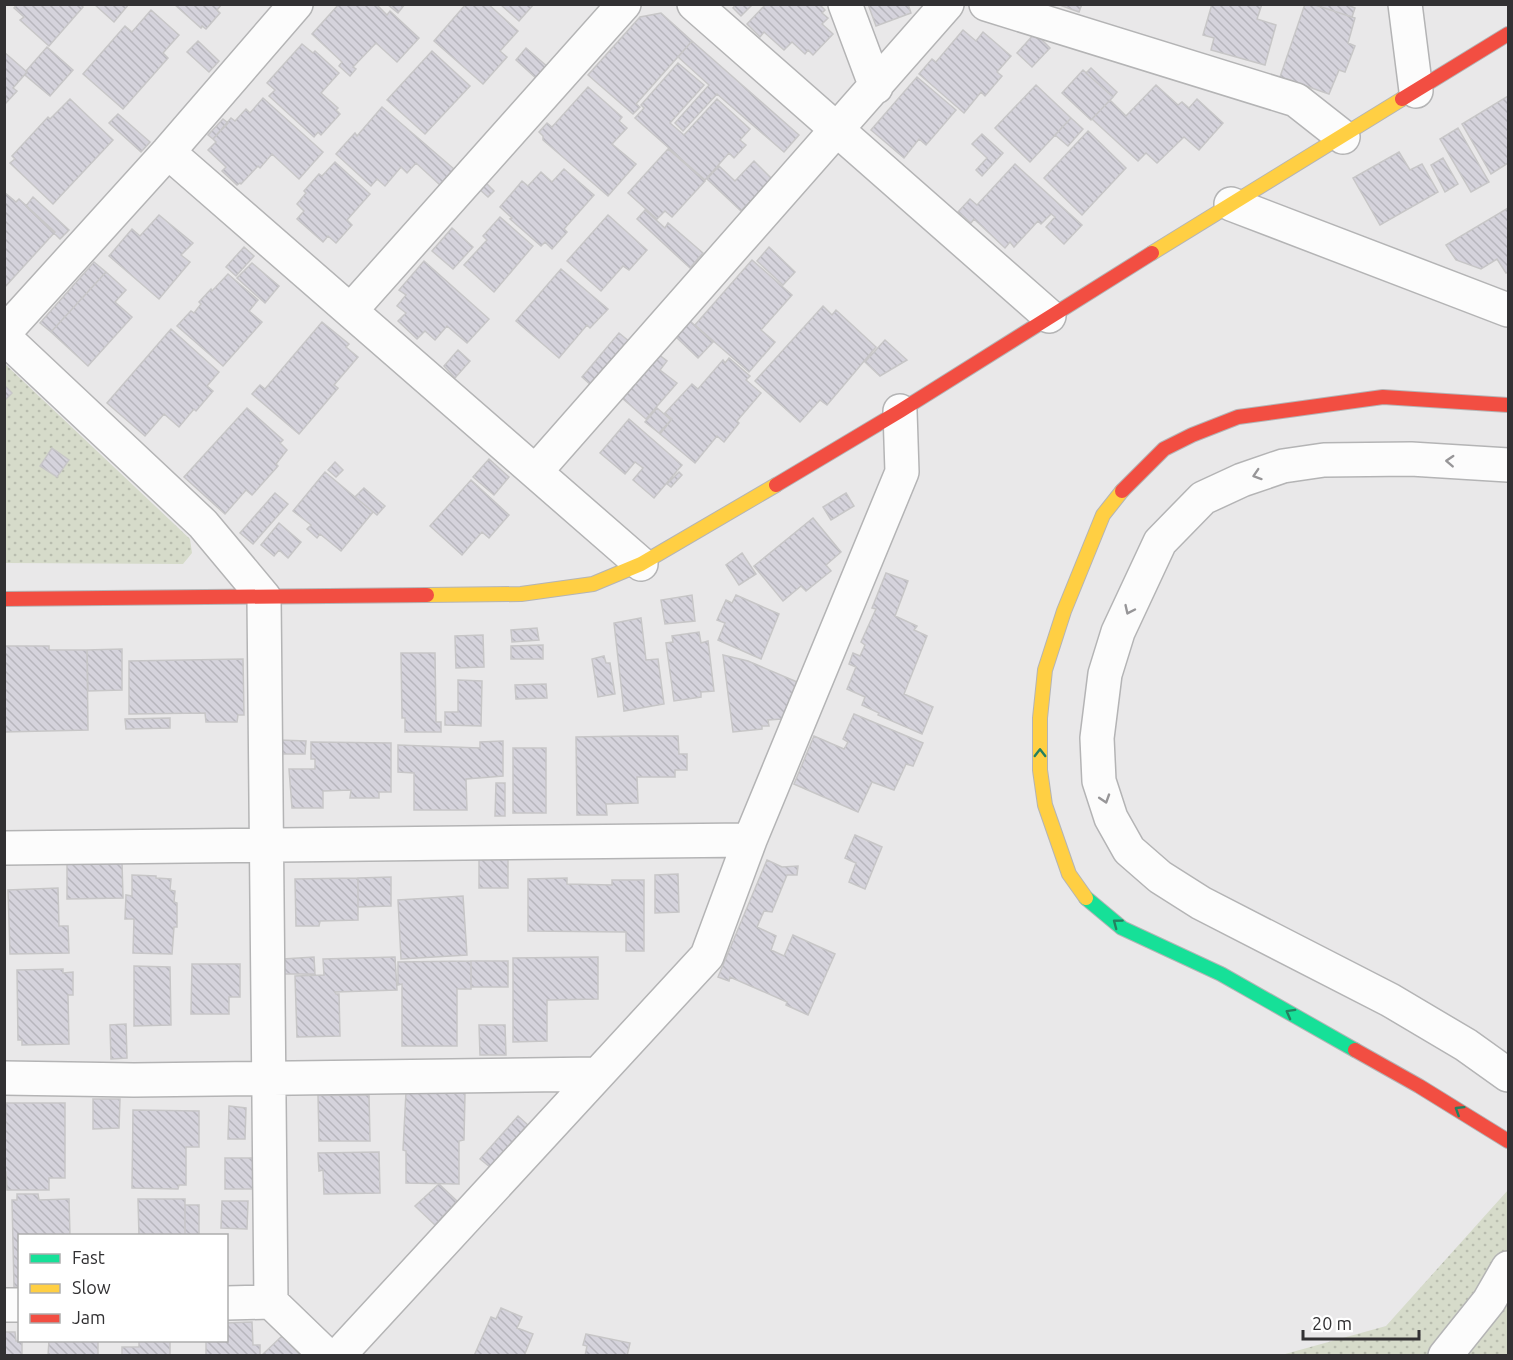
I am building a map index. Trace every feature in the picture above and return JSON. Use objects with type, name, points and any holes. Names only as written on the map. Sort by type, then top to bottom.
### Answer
[{"type":"street","points":[[271,1302],[264,597],[203,524],[4,335],[168,152],[296,4]]},
{"type":"street","points":[[351,310],[624,4]]},
{"type":"street","points":[[694,4],[1050,316]]},
{"type":"street","points":[[844,4],[876,87]]},
{"type":"street","points":[[536,471],[947,4]]},
{"type":"street","points":[[986,4],[1296,100],[1342,137]]},
{"type":"street","points":[[1405,4],[1416,91]]},
{"type":"street","points":[[4,599],[521,594],[593,584],[642,564],[900,411],[1050,316],[1509,34]]},
{"type":"street","points":[[168,152],[642,564]]},
{"type":"street","points":[[1231,204],[1509,310]]},
{"type":"street","points":[[1509,405],[1383,397],[1238,417],[1164,449],[1130,481],[1102,515],[1085,557],[1045,670],[1040,718],[1040,770],[1045,805],[1069,874],[1088,900],[1122,928],[1221,974],[1419,1086],[1509,1141]]},
{"type":"street","points":[[338,1356],[707,956],[750,840],[902,472],[900,411]]},
{"type":"street","points":[[1509,465],[1411,459],[1324,460],[1283,466],[1242,480],[1203,498],[1160,542],[1118,632],[1105,674],[1097,738],[1099,781],[1111,818],[1129,850],[1160,877],[1201,903],[1390,1000],[1466,1045],[1509,1075]]},
{"type":"street","points":[[4,849],[750,840]]},
{"type":"street","points":[[4,1078],[134,1080],[598,1074]]},
{"type":"street","points":[[1445,1356],[1499,1309],[1509,1268]]},
{"type":"street","points":[[228,1303],[271,1302],[327,1356]]},
{"type":"green space","points":[[4,363],[190,539],[192,553],[183,564],[5,563]]},
{"type":"green space","points":[[1508,1190],[1508,1355],[1278,1356],[1386,1326]]},
{"type":"building","points":[[17,4],[80,4],[83,7],[49,46],[20,20],[24,17],[14,8]]},
{"type":"building","points":[[94,4],[129,4],[114,22]]},
{"type":"building","points":[[174,4],[222,4],[217,10],[220,13],[206,29],[202,26],[201,28]]},
{"type":"building","points":[[339,4],[376,4],[387,15],[390,11],[419,38],[397,62],[376,43],[353,67],[356,69],[350,76],[339,66],[342,62],[312,34]]},
{"type":"building","points":[[387,4],[405,4],[398,13]]},
{"type":"building","points":[[466,4],[488,4],[518,31],[500,51],[507,57],[483,84],[434,41]]},
{"type":"building","points":[[500,4],[534,4],[519,21]]},
{"type":"building","points":[[736,4],[753,4],[741,16],[733,8]]},
{"type":"building","points":[[766,4],[819,4],[825,10],[822,13],[828,18],[822,24],[833,34],[813,55],[808,50],[805,54],[792,42],[784,50],[764,32],[760,37],[747,24]]},
{"type":"building","points":[[868,4],[908,4],[911,13],[876,26]]},
{"type":"building","points":[[1057,4],[1082,4],[1079,12]]},
{"type":"building","points":[[1212,4],[1262,4],[1257,19],[1276,25],[1265,65],[1211,50],[1214,38],[1203,35]]},
{"type":"building","points":[[1305,4],[1312,4],[1355,18],[1348,43],[1355,46],[1345,72],[1339,70],[1329,94],[1280,77]]},
{"type":"building","points":[[1312,4],[1345,4],[1355,8],[1352,17]]},
{"type":"building","points":[[151,10],[179,35],[163,53],[168,58],[123,109],[83,74],[125,26],[132,32]]},
{"type":"building","points":[[661,13],[692,41],[636,104],[640,107],[633,114],[588,75],[640,17]]},
{"type":"building","points":[[963,30],[976,41],[983,32],[1011,56],[997,72],[1002,76],[985,96],[981,92],[964,113],[919,74],[932,59],[936,62]]},
{"type":"building","points":[[1035,33],[1050,48],[1032,67],[1017,53]]},
{"type":"building","points":[[198,41],[219,61],[209,72],[187,52]]},
{"type":"building","points":[[692,41],[799,135],[784,152],[717,94],[683,131],[675,123],[709,85],[678,57]]},
{"type":"building","points":[[302,44],[313,53],[315,51],[339,73],[321,93],[338,108],[336,110],[340,114],[321,135],[318,132],[314,137],[269,96],[275,90],[267,83]]},
{"type":"building","points":[[47,47],[73,70],[50,96],[25,75]]},
{"type":"building","points":[[526,48],[549,68],[538,80],[516,60]]},
{"type":"building","points":[[432,51],[470,86],[425,134],[387,100]]},
{"type":"building","points":[[4,52],[27,72],[13,88],[17,91],[4,105]]},
{"type":"building","points":[[678,63],[704,85],[670,123],[684,135],[717,99],[750,129],[740,140],[746,145],[734,158],[729,153],[705,180],[635,118],[644,108],[641,105]]},
{"type":"building","points":[[1091,68],[1117,92],[1113,97],[1086,73]]},
{"type":"building","points":[[1083,70],[1113,97],[1091,120],[1062,93]]},
{"type":"building","points":[[917,77],[956,110],[926,145],[919,139],[904,158],[871,130]]},
{"type":"building","points":[[1036,85],[1071,118],[1030,162],[995,128]]},
{"type":"building","points":[[1156,85],[1178,105],[1182,102],[1189,108],[1197,99],[1223,123],[1199,150],[1184,137],[1157,163],[1146,153],[1138,161],[1092,119],[1110,100],[1126,116]]},
{"type":"building","points":[[588,87],[622,117],[619,121],[627,128],[612,144],[636,164],[608,196],[543,140],[539,132],[547,123],[552,127]]},
{"type":"building","points":[[1508,96],[1508,163],[1491,174],[1462,124]]},
{"type":"building","points":[[263,98],[323,152],[299,179],[272,154],[260,168],[258,166],[241,184],[237,185],[222,171],[226,167],[208,150],[216,142],[213,139],[231,118],[235,121],[246,109],[250,113]]},
{"type":"building","points":[[70,99],[113,140],[53,204],[10,163],[15,159],[12,156],[48,117],[50,119]]},
{"type":"building","points":[[382,107],[454,169],[440,185],[416,163],[407,173],[401,167],[385,186],[377,179],[371,186],[336,154],[355,133],[357,136]]},
{"type":"building","points":[[118,114],[150,142],[141,152],[109,123]]},
{"type":"building","points":[[1071,118],[1083,129],[1068,146],[1055,135]]},
{"type":"building","points":[[223,119],[228,123],[213,139],[208,135]]},
{"type":"building","points":[[1458,128],[1489,182],[1471,192],[1440,139]]},
{"type":"building","points":[[1088,131],[1126,168],[1082,215],[1044,178]]},
{"type":"building","points":[[982,134],[1003,153],[982,176],[976,170],[987,158],[972,144]]},
{"type":"building","points":[[668,149],[705,181],[672,217],[665,211],[657,219],[628,193]]},
{"type":"building","points":[[1399,152],[1410,170],[1422,164],[1438,192],[1380,225],[1353,178]]},
{"type":"building","points":[[1443,158],[1458,184],[1445,192],[1431,165]]},
{"type":"building","points":[[754,161],[772,179],[741,211],[707,179],[719,166],[735,181]]},
{"type":"building","points":[[335,162],[370,194],[347,220],[352,225],[336,243],[328,236],[323,242],[297,219],[304,211],[297,204],[306,193],[304,191],[319,174],[322,176]]},
{"type":"building","points":[[1015,164],[1082,225],[1064,244],[1046,227],[1055,217],[1051,214],[1041,224],[1038,221],[1014,247],[1010,242],[1005,248],[974,219],[971,223],[958,212],[970,199],[977,205]]},
{"type":"building","points":[[564,169],[594,195],[564,229],[567,232],[552,249],[545,242],[541,246],[510,219],[512,218],[500,207],[522,181],[528,186],[541,172],[552,182]]},
{"type":"building","points":[[484,181],[494,191],[488,197],[478,188]]},
{"type":"building","points":[[4,192],[16,202],[19,199],[55,232],[4,288]]},
{"type":"building","points":[[33,197],[69,230],[60,239],[26,206]]},
{"type":"building","points":[[1508,208],[1508,272],[1506,273],[1497,259],[1481,269],[1456,260],[1446,245]]},
{"type":"building","points":[[645,210],[665,228],[668,223],[703,253],[690,268],[637,219]]},
{"type":"building","points":[[159,215],[193,243],[181,255],[190,262],[159,299],[109,256],[132,229],[140,236]]},
{"type":"building","points":[[608,215],[647,250],[629,270],[623,266],[601,291],[567,261]]},
{"type":"building","points":[[500,217],[533,246],[494,292],[464,265],[487,240],[483,236]]},
{"type":"building","points":[[452,228],[473,247],[453,269],[432,251]]},
{"type":"building","points":[[244,247],[254,256],[236,276],[226,267]]},
{"type":"building","points":[[769,247],[795,272],[783,285],[757,261]]},
{"type":"building","points":[[752,260],[792,295],[761,330],[775,342],[749,372],[695,325]]},
{"type":"building","points":[[424,261],[489,319],[467,343],[447,326],[435,340],[425,331],[417,339],[398,321],[406,313],[397,306],[406,295],[399,290]]},
{"type":"building","points":[[94,262],[106,272],[51,332],[40,323]]},
{"type":"building","points":[[252,263],[279,286],[265,303],[237,278]]},
{"type":"building","points":[[561,269],[608,309],[590,328],[587,325],[559,358],[516,321]]},
{"type":"building","points":[[106,272],[126,290],[115,302],[132,317],[88,366],[51,332]]},
{"type":"building","points":[[228,274],[258,300],[249,311],[262,322],[223,366],[177,326],[191,311],[194,313],[201,304],[199,302]]},
{"type":"building","points":[[823,306],[832,315],[836,310],[876,347],[827,405],[820,400],[800,422],[755,381]]},
{"type":"building","points":[[690,321],[713,342],[698,358],[676,337]]},
{"type":"building","points":[[322,322],[349,344],[346,347],[358,357],[334,385],[338,388],[299,434],[252,394],[260,385],[265,389]]},
{"type":"building","points":[[171,329],[219,372],[207,386],[213,391],[179,427],[164,414],[145,436],[107,403]]},
{"type":"building","points":[[619,333],[630,342],[592,386],[582,377]]},
{"type":"building","points":[[885,340],[907,360],[880,376],[865,362]]},
{"type":"building","points":[[458,350],[470,361],[455,378],[444,366]]},
{"type":"building","points":[[658,354],[667,361],[660,370],[677,383],[646,419],[622,398]]},
{"type":"building","points":[[729,358],[750,376],[746,380],[761,393],[737,421],[739,423],[724,442],[717,436],[695,463],[660,434],[672,419],[665,413],[692,384],[698,389],[723,360],[725,363]]},
{"type":"building","points":[[4,385],[12,393],[4,401]]},
{"type":"building","points":[[247,408],[283,440],[280,443],[287,450],[276,464],[278,466],[252,495],[246,490],[225,514],[184,477]]},
{"type":"building","points":[[657,408],[671,420],[659,433],[645,422]]},
{"type":"building","points":[[629,419],[682,465],[654,498],[633,480],[643,468],[635,462],[625,474],[600,453]]},
{"type":"building","points":[[52,448],[69,460],[57,477],[40,466]]},
{"type":"building","points":[[489,459],[509,477],[494,495],[473,477]]},
{"type":"building","points":[[335,462],[343,470],[336,477],[328,470]]},
{"type":"building","points":[[325,472],[373,512],[341,551],[320,534],[317,538],[307,529],[311,525],[293,511]]},
{"type":"building","points":[[679,472],[682,475],[671,487],[667,484]]},
{"type":"building","points":[[471,480],[509,515],[489,538],[482,532],[462,555],[430,526]]},
{"type":"building","points":[[364,488],[385,506],[377,515],[355,497]]},
{"type":"building","points":[[275,493],[288,504],[253,544],[240,533]]},
{"type":"building","points":[[846,493],[854,506],[831,520],[823,507]]},
{"type":"building","points":[[813,518],[841,552],[826,565],[831,571],[806,591],[801,586],[783,601],[754,566]]},
{"type":"building","points":[[279,523],[301,542],[288,558],[279,550],[274,556],[261,545]]},
{"type":"building","points":[[742,553],[756,574],[739,585],[726,565]]},
{"type":"building","points":[[886,573],[908,581],[895,616],[917,626],[914,630],[927,636],[904,694],[933,707],[922,734],[878,715],[879,713],[862,705],[865,697],[847,689],[856,667],[849,664],[853,653],[860,656],[865,645],[861,642],[876,609],[872,608]]},
{"type":"building","points":[[692,595],[695,621],[665,624],[661,600]]},
{"type":"building","points":[[736,595],[779,614],[761,659],[718,640],[725,623],[717,620],[726,600],[732,603]]},
{"type":"building","points":[[641,618],[646,660],[658,659],[664,704],[624,711],[614,623]]},
{"type":"building","points":[[537,628],[539,640],[512,642],[511,630]]},
{"type":"building","points":[[699,632],[701,643],[708,641],[714,691],[701,692],[701,697],[674,701],[666,643],[673,642],[672,636]]},
{"type":"building","points":[[483,635],[484,667],[456,668],[455,636]]},
{"type":"building","points":[[543,645],[543,659],[511,659],[511,646]]},
{"type":"building","points":[[4,646],[49,646],[49,650],[87,650],[88,730],[4,732]]},
{"type":"building","points":[[122,649],[122,690],[88,691],[87,650]]},
{"type":"building","points":[[401,653],[435,653],[436,722],[441,722],[441,732],[405,732],[405,718],[402,718]]},
{"type":"building","points":[[723,655],[748,661],[797,682],[782,719],[768,720],[769,726],[762,726],[762,729],[733,732]]},
{"type":"building","points":[[604,656],[606,663],[610,663],[615,694],[598,697],[592,659]]},
{"type":"building","points":[[243,659],[244,715],[238,715],[237,722],[206,722],[205,713],[129,714],[129,661]]},
{"type":"building","points":[[458,680],[482,681],[481,726],[445,725],[445,712],[458,712]]},
{"type":"building","points":[[546,684],[547,698],[516,699],[515,685]]},
{"type":"building","points":[[854,714],[923,743],[913,766],[906,764],[894,790],[872,782],[858,812],[794,784],[814,736],[844,749],[848,742],[843,739]]},
{"type":"building","points":[[170,718],[170,728],[126,729],[125,719]]},
{"type":"building","points":[[678,736],[679,754],[687,754],[687,770],[675,770],[675,777],[637,777],[638,803],[606,804],[607,815],[577,815],[576,737]]},
{"type":"building","points":[[279,740],[306,741],[305,754],[279,754]]},
{"type":"building","points":[[503,741],[503,776],[466,779],[467,810],[414,810],[414,773],[398,772],[398,745],[480,748],[480,742]]},
{"type":"building","points":[[311,742],[391,743],[391,792],[379,792],[379,798],[350,798],[351,790],[323,791],[323,808],[292,808],[289,769],[315,769],[315,759],[311,759]]},
{"type":"building","points":[[513,748],[546,748],[546,813],[513,813]]},
{"type":"building","points":[[496,783],[505,783],[505,816],[495,816]]},
{"type":"building","points":[[855,835],[882,847],[865,889],[849,882],[856,863],[845,858]]},
{"type":"building","points":[[479,858],[508,858],[508,888],[479,888]]},
{"type":"building","points":[[767,860],[782,867],[798,866],[797,875],[787,875],[772,912],[764,911],[757,927],[776,936],[771,950],[784,956],[793,935],[835,954],[808,1015],[786,1005],[787,1002],[730,977],[729,981],[718,977]]},
{"type":"building","points":[[122,862],[123,898],[67,899],[67,864]]},
{"type":"building","points":[[678,874],[679,912],[655,913],[655,875]]},
{"type":"building","points":[[132,875],[171,879],[170,890],[175,891],[174,902],[177,903],[177,927],[174,927],[172,954],[133,953],[134,919],[125,919],[126,895],[132,896]]},
{"type":"building","points":[[391,877],[391,906],[358,907],[358,878]]},
{"type":"building","points":[[358,878],[358,920],[320,921],[319,926],[296,926],[295,879]]},
{"type":"building","points":[[567,878],[567,884],[612,885],[612,880],[644,880],[644,951],[626,951],[626,932],[528,931],[528,879]]},
{"type":"building","points":[[58,888],[59,926],[68,926],[69,953],[10,954],[8,890]]},
{"type":"building","points":[[463,896],[467,955],[401,959],[398,900]]},
{"type":"building","points":[[314,957],[315,974],[283,974],[283,959]]},
{"type":"building","points":[[395,957],[397,990],[335,992],[339,994],[340,1036],[297,1037],[295,976],[324,975],[323,959]]},
{"type":"building","points":[[598,957],[598,999],[547,1000],[547,1041],[513,1042],[513,958]]},
{"type":"building","points":[[471,961],[508,961],[508,987],[471,987]]},
{"type":"building","points":[[471,961],[471,989],[457,989],[457,1046],[402,1046],[402,984],[398,985],[398,962]]},
{"type":"building","points":[[192,964],[240,964],[240,997],[229,997],[229,1014],[191,1014]]},
{"type":"building","points":[[134,966],[170,967],[171,1025],[134,1026]]},
{"type":"building","points":[[63,969],[63,973],[73,972],[73,995],[68,995],[69,1044],[22,1045],[22,1040],[18,1040],[17,970]]},
{"type":"building","points":[[126,1024],[127,1058],[111,1059],[110,1025]]},
{"type":"building","points":[[479,1025],[505,1025],[506,1055],[480,1055]]},
{"type":"building","points":[[406,1092],[465,1093],[464,1140],[459,1141],[459,1184],[406,1183],[406,1151],[403,1150]]},
{"type":"building","points":[[318,1095],[369,1095],[370,1141],[319,1141]]},
{"type":"building","points":[[93,1099],[120,1099],[119,1128],[93,1129]]},
{"type":"building","points":[[6,1103],[65,1103],[65,1178],[49,1178],[49,1190],[7,1190],[6,1172],[4,1172]]},
{"type":"building","points":[[229,1106],[246,1108],[245,1139],[228,1139]]},
{"type":"building","points":[[133,1110],[199,1111],[199,1147],[186,1147],[186,1185],[179,1185],[178,1189],[132,1188]]},
{"type":"building","points":[[518,1116],[528,1125],[490,1167],[480,1159]]},
{"type":"building","points":[[379,1152],[380,1193],[324,1194],[323,1170],[319,1171],[318,1153]]},
{"type":"building","points":[[225,1158],[255,1158],[255,1189],[225,1189]]},
{"type":"building","points":[[439,1184],[457,1201],[435,1225],[415,1206]]},
{"type":"building","points":[[17,1194],[38,1194],[39,1200],[69,1199],[70,1234],[18,1234],[18,1287],[14,1287],[12,1200],[17,1200]]},
{"type":"building","points":[[138,1199],[185,1199],[185,1234],[139,1234]]},
{"type":"building","points":[[222,1201],[248,1201],[247,1229],[221,1228]]},
{"type":"building","points":[[185,1205],[199,1205],[199,1234],[185,1234]]},
{"type":"building","points":[[501,1308],[522,1317],[517,1328],[533,1334],[524,1356],[474,1356],[491,1317],[496,1319]]},
{"type":"building","points":[[252,1322],[253,1345],[260,1345],[260,1356],[206,1356],[206,1342],[228,1342],[228,1323]]},
{"type":"building","points":[[4,1332],[15,1332],[16,1341],[22,1342],[22,1356],[4,1356]]},
{"type":"building","points":[[586,1334],[630,1343],[627,1356],[585,1356],[587,1346],[583,1345]]},
{"type":"building","points":[[282,1336],[301,1356],[262,1355]]},
{"type":"building","points":[[49,1342],[98,1342],[98,1356],[48,1356]]},
{"type":"building","points":[[139,1342],[170,1342],[170,1356],[122,1356],[122,1347],[139,1347]]},
{"type":"traffic: fast","points":[[1086,898],[1122,928],[1221,974],[1355,1050]]},
{"type":"traffic: slow","points":[[1152,253],[1402,99]]},
{"type":"traffic: slow","points":[[427,595],[521,594],[593,584],[641,564],[776,485]]},
{"type":"traffic: slow","points":[[1086,898],[1069,874],[1045,805],[1040,770],[1040,718],[1045,670],[1064,611],[1103,515],[1122,491]]},
{"type":"traffic: jam","points":[[1402,99],[1508,34]]},
{"type":"traffic: jam","points":[[776,485],[900,411],[1152,253]]},
{"type":"traffic: jam","points":[[1122,491],[1164,449],[1238,417],[1383,397],[1508,405]]},
{"type":"traffic: jam","points":[[4,599],[427,595]]},
{"type":"traffic: jam","points":[[1355,1050],[1508,1141]]}]
